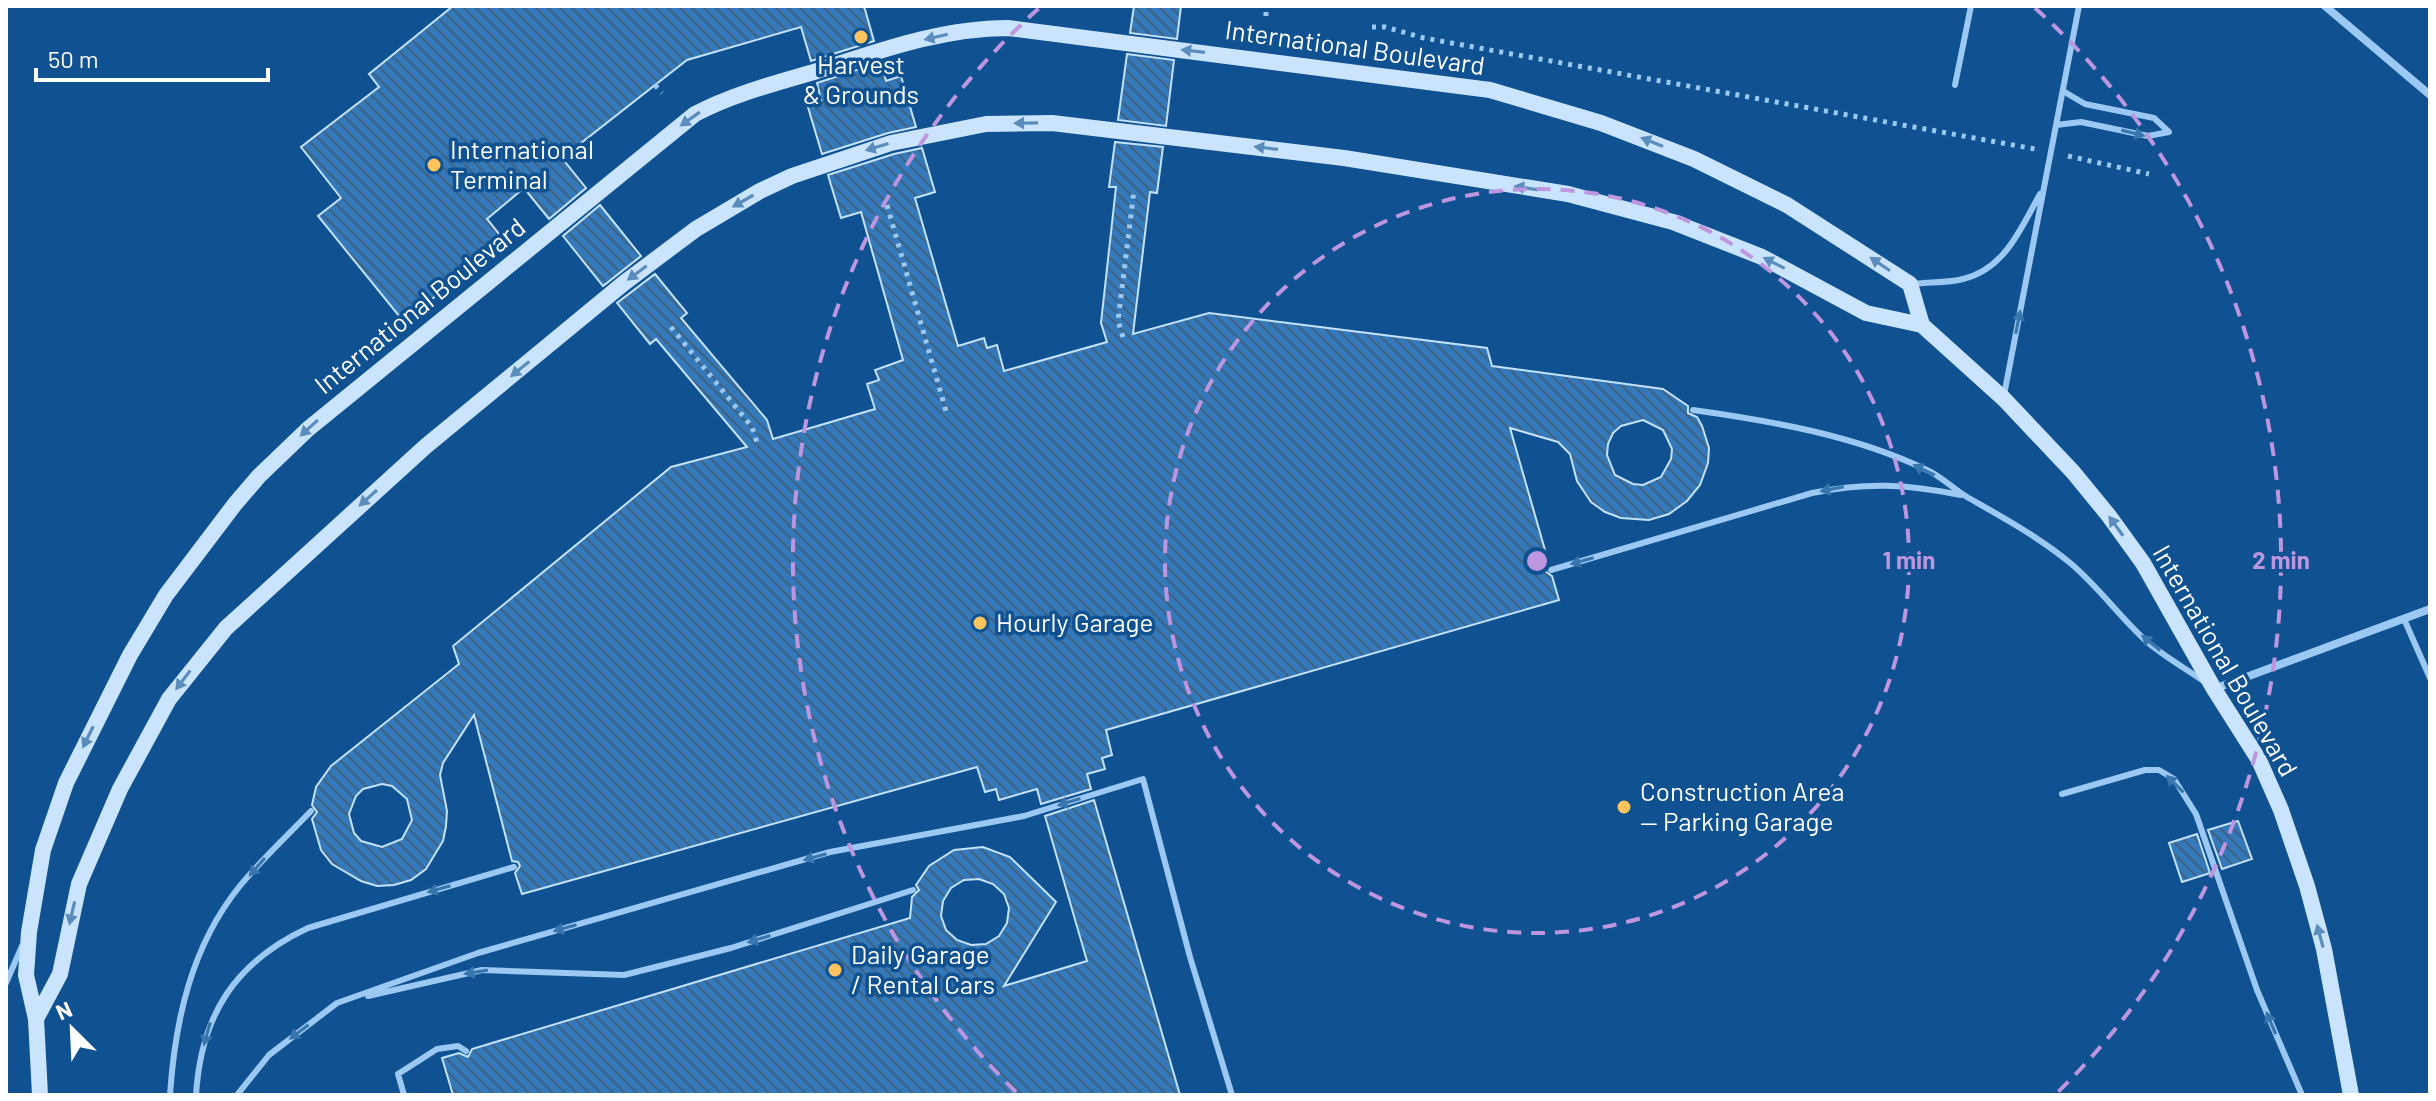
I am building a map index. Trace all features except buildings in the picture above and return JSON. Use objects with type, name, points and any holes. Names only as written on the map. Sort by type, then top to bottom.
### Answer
[{"type":"main road","name":"International Boulevard","points":[[40,1095],[36,1019],[26,975],[29,932],[43,850],[66,783],[106,701],[149,620],[187,564],[259,476],[333,407],[682,124],[695,114],[731,97],[893,47],[987,28],[1034,30],[1447,82],[1490,90],[1601,123],[1694,159],[1787,205],[1910,284]]},
{"type":"main road","name":"International Boulevard","points":[[36,1019],[60,974],[79,884],[125,778],[169,699],[226,628],[426,446],[624,283],[696,229],[760,191],[792,176],[891,143],[986,124],[1052,123],[1344,158],[1568,194],[1673,222],[1762,257],[1866,313],[1922,325],[2004,399],[2073,472],[2109,516],[2143,563],[2214,689],[2259,760],[2294,846],[2324,949],[2351,1095]]},
{"type":"main road","points":[[1910,284],[1922,325]]},
{"type":"street","points":[[2325,6],[2430,95]]},
{"type":"street","points":[[2214,689],[2430,609]]},
{"type":"lane","points":[[1955,85],[1971,6]]},
{"type":"lane","points":[[2004,399],[2079,6]]},
{"type":"lane","points":[[2056,125],[2081,122],[2148,136],[2169,132],[2154,118],[2085,104],[2063,91]]},
{"type":"lane","points":[[1910,284],[1962,280],[1979,274],[1998,261],[2015,240],[2044,188]]},
{"type":"lane","points":[[1693,410],[1765,420],[1865,446],[1929,470],[2068,562],[2146,640],[2214,689]]},
{"type":"lane","points":[[1551,570],[1812,493],[1851,485],[1920,486],[1964,496]]},
{"type":"lane","points":[[2404,619],[2430,678]]},
{"type":"lane","points":[[2062,794],[2145,770],[2159,770],[2174,779],[2196,814],[2257,990],[2302,1095]]},
{"type":"lane","points":[[237,1095],[269,1055],[337,1003],[478,953],[830,852],[1024,816],[1143,779],[1190,957],[1232,1095]]},
{"type":"lane","points":[[170,1095],[176,1031],[198,957],[211,929],[239,888],[311,811]]},
{"type":"lane","points":[[196,1095],[206,1035],[213,1015],[237,981],[268,951],[308,928],[514,867]]},
{"type":"lane","points":[[337,1003],[482,970],[624,975],[731,948],[913,890]]},
{"type":"lane","points":[[6,983],[29,932]]},
{"type":"lane","points":[[404,1095],[398,1074],[437,1049],[458,1046],[466,1051]]},
{"type":"path","points":[[1372,27],[2051,152],[2149,174]]},
{"type":"path","points":[[655,85],[662,93]]},
{"type":"path","points":[[1123,337],[1118,321],[1134,190]]},
{"type":"path","points":[[887,205],[946,411]]},
{"type":"path","points":[[671,327],[752,427],[757,443]]},
{"type":"place","name":"Harvest & Grounds","points":[[861,37]]},
{"type":"place","name":"International Terminal","points":[[434,165]]},
{"type":"place","name":"Hourly Garage","points":[[980,623]]},
{"type":"place","name":"Construction Area — Parking Garage","points":[[1624,807]]},
{"type":"place","name":"Daily Garage / Rental Cars","points":[[835,970]]}]
